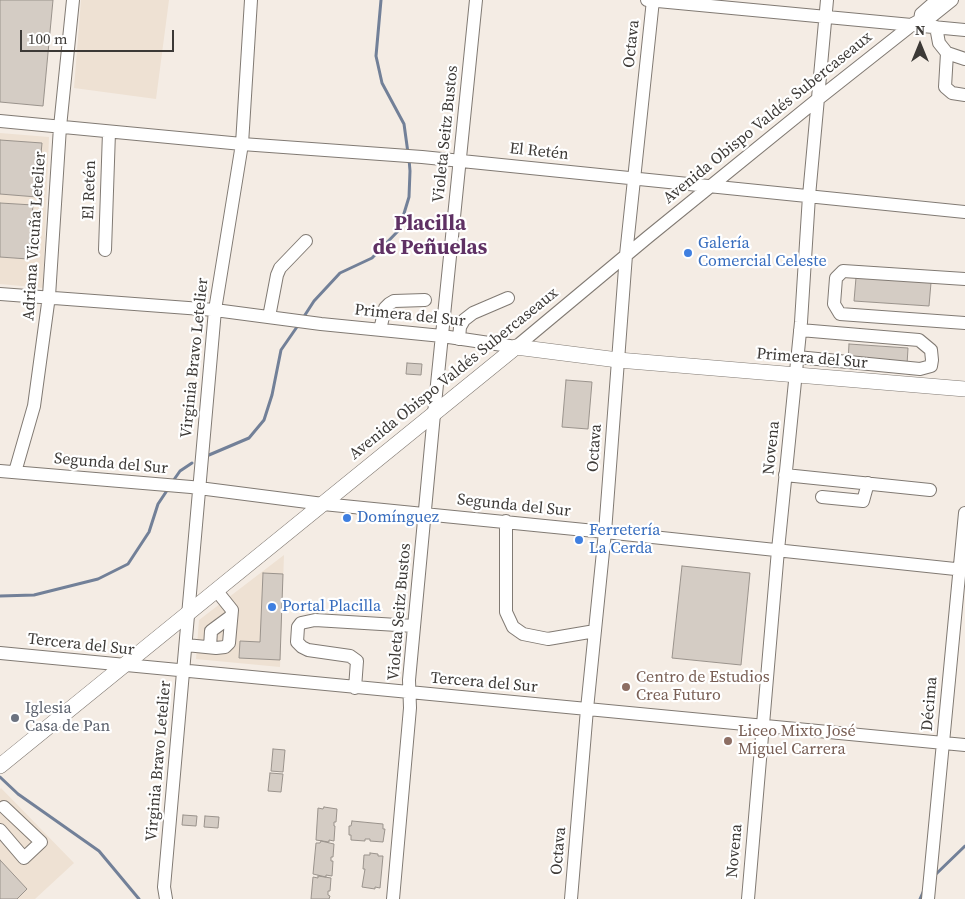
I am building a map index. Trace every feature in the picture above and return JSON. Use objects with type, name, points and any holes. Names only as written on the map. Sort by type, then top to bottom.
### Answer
[{"type":"main road","name":"Primera del Sur","points":[[516,347],[618,360],[965,389]]},
{"type":"main road","name":"Avenida Obispo Valdés Subercaseaux","points":[[0,766],[516,347]]},
{"type":"street","name":"Adriana Vicuña Letelier","points":[[16,472],[34,406],[49,296],[60,127],[73,0]]},
{"type":"street","name":"Virginia Bravo Letelier","points":[[166,899],[164,887],[186,645],[195,488],[215,310],[242,144],[251,0]]},
{"type":"street","name":"Violeta Seitz Bustos","points":[[393,899],[410,708],[409,693],[414,626],[476,0]]},
{"type":"street","points":[[647,0],[916,22],[964,31]]},
{"type":"street","name":"Octava","points":[[571,899],[586,709],[605,532],[626,255],[652,0]]},
{"type":"street","name":"Novena","points":[[748,899],[778,550],[800,330],[809,196],[827,0]]},
{"type":"street","name":"Avenida Obispo Valdés Subercaseaux","points":[[516,347],[818,99],[916,22],[921,14],[937,0]]},
{"type":"street","name":"Avenida Obispo Valdés Subercaseaux","points":[[916,22],[927,20],[952,0]]},
{"type":"street","points":[[936,27],[939,43],[947,53],[965,59]]},
{"type":"street","points":[[947,53],[945,87],[952,93],[965,95]]},
{"type":"street","name":"El Retén","points":[[0,121],[242,144],[422,157],[965,212]]},
{"type":"street","name":"El Retén","points":[[105,250],[109,132]]},
{"type":"street","points":[[269,317],[280,268],[306,241]]},
{"type":"street","points":[[965,279],[843,271],[836,278],[834,304],[840,314],[965,323]]},
{"type":"street","name":"Primera del Sur","points":[[0,294],[49,296],[215,310],[321,324],[442,336],[516,347]]},
{"type":"street","points":[[459,339],[460,327],[464,320],[474,313],[508,298]]},
{"type":"street","points":[[380,330],[385,308],[389,304],[394,301],[425,300]]},
{"type":"street","points":[[797,358],[920,369],[931,366],[932,360],[931,350],[919,340],[800,330]]},
{"type":"street","name":"Segunda del Sur","points":[[0,471],[161,484],[323,504],[425,513],[962,570]]},
{"type":"street","points":[[785,474],[930,490]]},
{"type":"street","points":[[822,497],[863,501],[868,483]]},
{"type":"street","name":"Décima","points":[[928,899],[962,570],[965,513]]},
{"type":"street","points":[[506,522],[506,612],[514,627],[523,634],[548,639],[595,631]]},
{"type":"street","points":[[186,645],[225,647],[229,643],[230,606],[216,590]]},
{"type":"street","points":[[210,647],[211,631],[230,617]]},
{"type":"street","points":[[355,688],[358,661],[350,656],[308,650],[302,647],[297,642],[298,627],[301,623],[315,620],[414,626]]},
{"type":"street","name":"Tercera del Sur","points":[[0,653],[965,745]]},
{"type":"street","points":[[0,830],[24,858],[41,842],[4,806]]},
{"type":"shaded area","points":[[81,0],[169,0],[156,99],[74,88]]},
{"type":"shaded area","points":[[0,133],[49,137],[43,288],[0,284]]},
{"type":"shaded area","points":[[284,555],[280,667],[196,659],[199,620]]},
{"type":"shaded area","points":[[1,788],[74,863],[35,899],[0,899]]},
{"type":"building","points":[[0,0],[53,0],[43,106],[0,102]]},
{"type":"building","points":[[0,140],[42,143],[37,197],[0,194]]},
{"type":"building","points":[[0,203],[33,205],[28,259],[0,257]]},
{"type":"building","points":[[857,266],[932,271],[929,306],[854,301]]},
{"type":"building","points":[[849,344],[908,348],[907,365],[848,361]]},
{"type":"building","points":[[407,363],[422,364],[421,375],[406,374]]},
{"type":"building","points":[[566,380],[592,382],[588,429],[562,427]]},
{"type":"building","points":[[682,566],[750,573],[741,665],[672,658]]},
{"type":"building","name":"Portal Placilla","points":[[263,573],[283,574],[280,660],[239,658],[240,641],[260,642]]},
{"type":"building","points":[[273,749],[285,750],[283,772],[271,771]]},
{"type":"building","points":[[270,773],[283,774],[281,792],[268,791]]},
{"type":"building","points":[[324,807],[337,809],[336,822],[334,822],[334,841],[316,840],[318,808],[323,809]]},
{"type":"building","points":[[183,815],[197,816],[196,826],[182,825]]},
{"type":"building","points":[[205,816],[219,817],[218,828],[204,827]]},
{"type":"building","points":[[352,821],[383,824],[383,829],[385,829],[383,842],[370,841],[370,839],[365,839],[365,841],[351,840],[349,826],[351,826]]},
{"type":"building","points":[[321,841],[334,844],[333,857],[331,857],[331,861],[333,861],[332,876],[326,875],[326,877],[313,874],[316,843]]},
{"type":"building","points":[[370,853],[383,856],[380,888],[362,887],[365,869],[363,869],[364,855],[370,855]]},
{"type":"building","points":[[0,860],[27,889],[17,899],[0,899]]},
{"type":"building","points":[[318,876],[331,878],[330,891],[328,891],[329,899],[311,899],[313,877],[318,878]]},
{"type":"waterway","points":[[381,0],[376,56],[382,83],[404,124],[408,153]]},
{"type":"waterway","points":[[303,318],[314,301],[340,273],[372,258],[399,230],[409,197],[409,159]]},
{"type":"waterway","points":[[209,455],[249,438],[264,420],[272,395],[281,350],[299,324]]},
{"type":"waterway","points":[[173,481],[180,471],[192,463]]},
{"type":"waterway","points":[[0,596],[34,595],[98,579],[128,564],[149,532],[158,504],[168,489]]},
{"type":"waterway","points":[[0,777],[18,794],[99,851],[139,899]]},
{"type":"waterway","points":[[935,875],[965,846]]},
{"type":"waterway","points":[[920,899],[924,890]]},
{"type":"place","name":"Galería Comercial Celeste","points":[[688,253]]},
{"type":"place","name":"Domínguez","points":[[347,518]]},
{"type":"place","name":"Ferretería La Cerda","points":[[579,540]]},
{"type":"place","name":"Portal Placilla","points":[[272,607]]},
{"type":"place","name":"Centro de Estudios Crea Futuro","points":[[626,687]]},
{"type":"place","name":"Iglesia Casa de Pan","points":[[15,718]]},
{"type":"place","name":"Liceo Mixto José Miguel Carrera","points":[[728,741]]},
{"type":"district","name":"Placilla de Peñuelas","points":[[430,237]]}]
